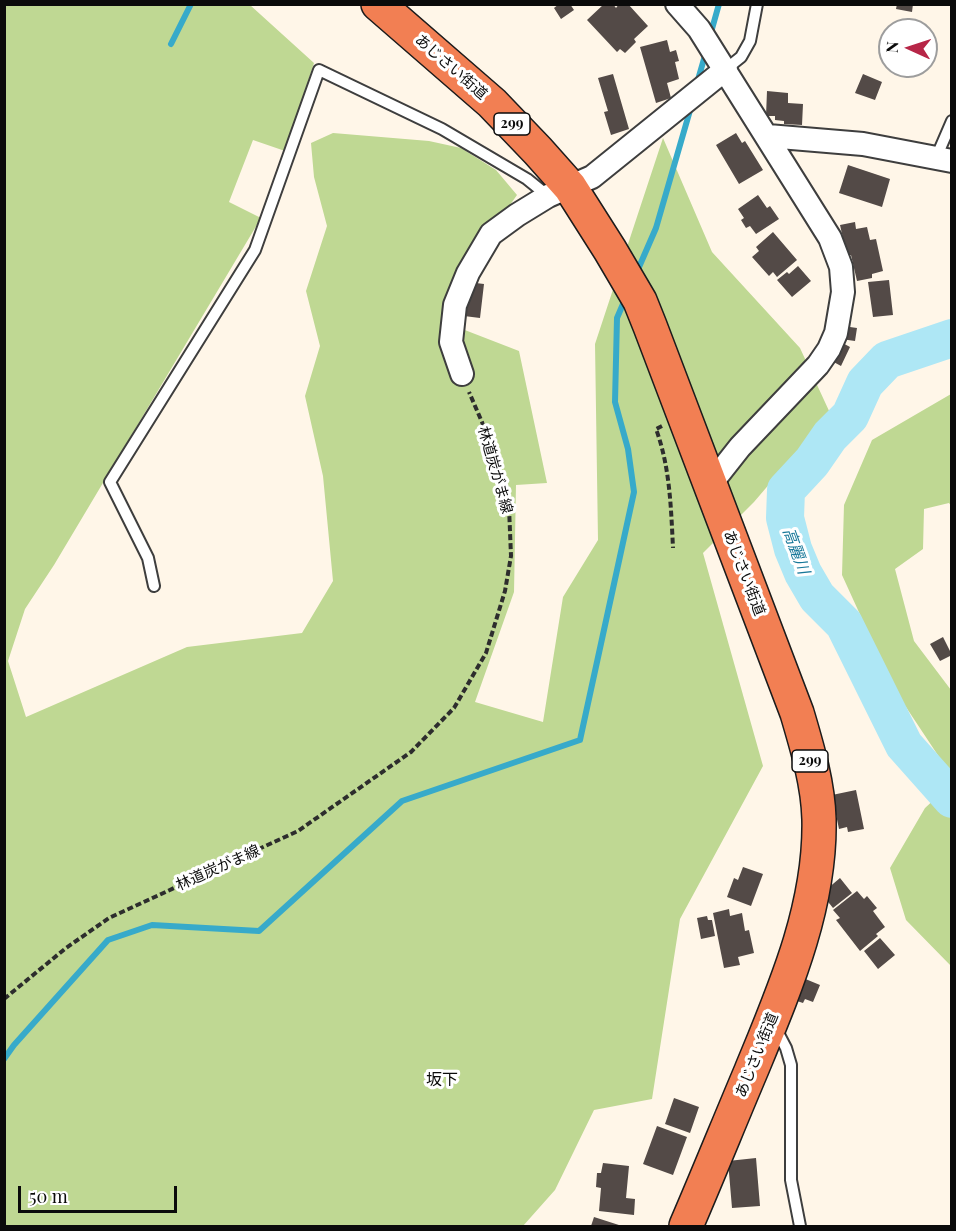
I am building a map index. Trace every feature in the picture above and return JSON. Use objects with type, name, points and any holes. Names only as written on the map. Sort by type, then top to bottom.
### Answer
[{"type":"highway","name":"あじさい街道","points":[[378,4],[492,103],[620,267],[640,301],[797,713],[809,755],[819,818],[816,878],[807,921],[772,1021],[686,1227]]},
{"type":"street","points":[[677,4],[699,29],[726,69],[830,238],[841,267],[843,292],[836,333],[818,365],[740,447],[710,485]]},
{"type":"street","points":[[462,374],[451,342],[455,305],[468,273],[491,234],[517,215],[559,191],[591,177],[726,69]]},
{"type":"street","points":[[768,136],[863,144],[944,160]]},
{"type":"lane","points":[[726,69],[741,57],[750,40],[757,4]]},
{"type":"lane","points":[[154,586],[148,558],[110,483],[255,250],[319,70],[442,129],[527,179],[559,191]]},
{"type":"lane","points":[[944,160],[951,121]]},
{"type":"lane","points":[[772,1021],[786,1048],[791,1065],[791,1180],[800,1227]]},
{"type":"path","name":"林道炭がま線","points":[[4,999],[66,948],[110,918],[298,831],[411,752],[454,708],[486,653],[505,591],[511,556],[509,507],[482,422],[462,374]]},
{"type":"path","points":[[673,548],[672,511],[664,450],[656,429],[684,415]]},
{"type":"green space","points":[[5,5],[250,5],[314,63],[285,151],[253,140],[229,202],[261,218],[54,565],[25,609],[8,661],[26,717],[187,647],[302,633],[333,581],[323,476],[305,396],[320,346],[306,291],[327,226],[314,177],[311,143],[333,133],[429,141],[461,148],[496,170],[517,195],[505,212],[457,327],[519,351],[547,483],[516,485],[514,592],[475,702],[543,722],[563,597],[598,540],[595,344],[663,138],[712,252],[800,348],[830,413],[754,502],[703,553],[763,766],[680,919],[652,1099],[594,1110],[555,1190],[523,1226],[5,1226]]},
{"type":"green space","points":[[951,394],[951,506],[949,503],[924,509],[923,549],[895,569],[914,641],[951,690],[951,775],[894,689],[842,575],[844,505],[872,440]]},
{"type":"green space","points":[[951,784],[951,966],[906,920],[890,868],[925,808]]},
{"type":"building","points":[[559,4],[570,4],[574,10],[561,19],[554,8]]},
{"type":"building","points":[[604,4],[613,4],[616,8],[619,4],[628,4],[648,26],[634,39],[636,42],[625,53],[620,49],[617,52],[587,20]]},
{"type":"building","points":[[897,4],[913,4],[912,12],[896,9]]},
{"type":"building","points":[[667,40],[670,52],[676,50],[679,61],[675,62],[679,79],[667,83],[671,98],[656,103],[640,47]]},
{"type":"building","points":[[613,74],[629,129],[611,135],[604,112],[608,111],[598,78]]},
{"type":"building","points":[[863,74],[882,82],[875,100],[855,93]]},
{"type":"building","points":[[767,91],[788,93],[788,103],[803,104],[802,125],[784,124],[784,121],[775,120],[775,116],[766,116]]},
{"type":"building","points":[[736,133],[742,143],[745,141],[763,170],[739,184],[716,145]]},
{"type":"building","points":[[848,165],[890,179],[882,207],[839,193]]},
{"type":"building","points":[[758,195],[779,219],[756,234],[750,226],[746,228],[741,220],[744,218],[738,209]]},
{"type":"building","points":[[855,222],[856,229],[867,227],[870,240],[876,239],[883,271],[872,274],[872,278],[857,281],[851,255],[847,256],[840,225]]},
{"type":"building","points":[[773,232],[797,260],[777,277],[773,272],[769,276],[752,257],[759,251],[756,247]]},
{"type":"building","points":[[798,266],[811,281],[792,297],[777,280]]},
{"type":"building","points":[[889,280],[893,315],[873,317],[868,282]]},
{"type":"building","points":[[468,282],[484,284],[480,318],[464,316]]},
{"type":"building","points":[[843,326],[857,328],[855,341],[841,339]]},
{"type":"building","points":[[839,341],[850,347],[841,366],[830,360]]},
{"type":"building","points":[[943,637],[952,655],[940,661],[930,644]]},
{"type":"building","points":[[856,790],[864,829],[848,832],[847,827],[839,829],[832,795]]},
{"type":"building","points":[[743,867],[763,874],[751,906],[727,897],[734,878],[738,880]]},
{"type":"building","points":[[840,878],[852,893],[833,908],[825,898],[827,889]]},
{"type":"building","points":[[857,891],[864,899],[867,896],[877,908],[873,911],[885,927],[860,951],[836,920],[840,918],[833,910]]},
{"type":"building","points":[[729,909],[730,916],[742,913],[745,931],[749,930],[754,953],[738,957],[740,965],[724,968],[713,913]]},
{"type":"building","points":[[707,916],[708,920],[712,920],[715,936],[701,939],[697,918]]},
{"type":"building","points":[[880,938],[895,955],[878,969],[864,951]]},
{"type":"building","points":[[803,978],[820,985],[813,1002],[805,999],[803,1003],[794,1000]]},
{"type":"building","points":[[674,1098],[699,1107],[690,1133],[665,1124]]},
{"type":"building","points":[[657,1126],[687,1137],[673,1175],[643,1164]]},
{"type":"building","points":[[756,1158],[760,1206],[732,1208],[728,1161]]},
{"type":"building","points":[[603,1163],[629,1166],[626,1198],[635,1199],[634,1215],[599,1211],[601,1188],[596,1187],[597,1173],[601,1173]]},
{"type":"building","points":[[594,1217],[622,1226],[591,1226]]},
{"type":"waterway","points":[[171,44],[191,4]]},
{"type":"waterway","points":[[710,36],[719,4]]},
{"type":"waterway","points":[[697,83],[706,52]]},
{"type":"waterway","points":[[636,274],[656,228],[691,107]]},
{"type":"waterway","points":[[4,1059],[108,940],[152,925],[259,931],[402,801],[580,740],[634,492],[628,449],[615,402],[617,318],[626,297]]},
{"type":"waterway","name":"高麗川","points":[[952,338],[887,360],[865,383],[850,416],[830,436],[812,462],[786,490],[785,518],[793,549],[803,573],[817,597],[844,624],[904,745],[952,799]]},
{"type":"district","name":"坂下","points":[[442,1080]]}]
